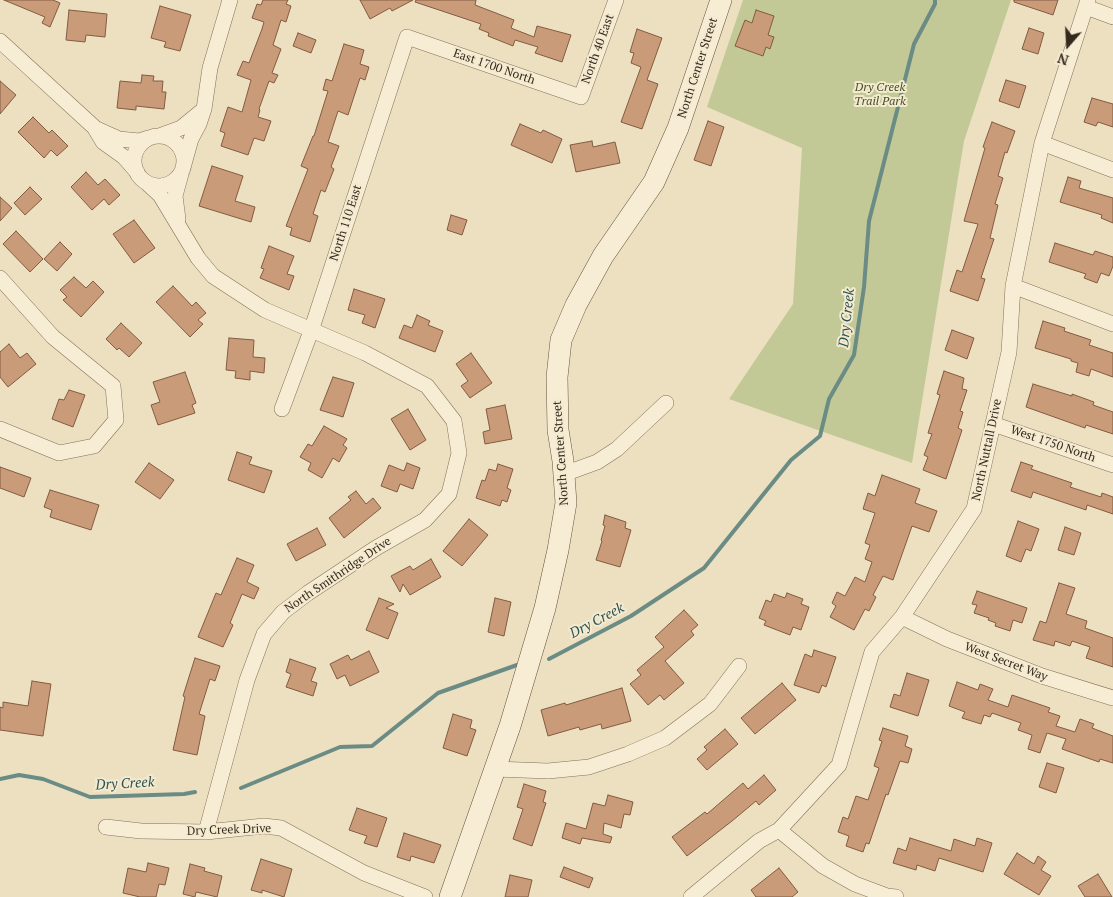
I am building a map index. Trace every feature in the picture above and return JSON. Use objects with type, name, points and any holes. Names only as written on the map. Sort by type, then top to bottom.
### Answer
[{"type":"street","points":[[182,232],[175,196],[191,139],[204,109],[210,68],[230,0]]},
{"type":"street","name":"North 40 East","points":[[581,97],[616,0]]},
{"type":"street","name":"North Center Street","points":[[450,897],[510,726],[535,643],[558,550],[566,503],[558,430],[557,377],[561,340],[576,305],[603,256],[654,182],[678,128],[720,0]]},
{"type":"street","points":[[1087,3],[1113,17]]},
{"type":"street","name":"North Nuttall Drive","points":[[691,897],[760,841],[779,830],[838,765],[872,652],[902,617],[974,509],[1009,352],[1013,286],[1042,143],[1087,3]]},
{"type":"street","name":"East 1700 North","points":[[407,37],[581,97]]},
{"type":"street","name":"North 110 East","points":[[282,409],[311,331],[407,37]]},
{"type":"street","points":[[0,41],[94,127],[103,142],[124,157],[160,195],[198,258],[213,276],[265,310],[311,331]]},
{"type":"street","points":[[137,172],[134,162],[136,151],[143,142],[181,128],[204,109]]},
{"type":"street","points":[[94,127],[119,139],[140,141],[155,137],[168,138],[177,144],[183,153],[183,169],[174,182],[164,186],[148,184]]},
{"type":"street","points":[[1042,143],[1113,170]]},
{"type":"street","points":[[0,278],[53,337],[113,386],[116,420],[94,446],[59,453],[0,429]]},
{"type":"street","points":[[1013,286],[1113,324]]},
{"type":"street","name":"North Smithridge Drive","points":[[206,832],[247,680],[264,634],[283,612],[308,592],[376,548],[425,520],[449,494],[459,453],[454,421],[427,386],[365,354],[311,331]]},
{"type":"street","points":[[564,474],[597,462],[617,448],[666,403]]},
{"type":"street","name":"West 1750 North","points":[[993,424],[1113,465]]},
{"type":"street","name":"West Secret Way","points":[[902,617],[955,642],[1042,676],[1113,698]]},
{"type":"street","points":[[495,768],[556,770],[589,767],[628,754],[666,738],[710,704],[739,666]]},
{"type":"street","name":"Dry Creek Drive","points":[[106,827],[141,831],[206,832],[264,826],[281,828],[364,873],[426,897]]},
{"type":"street","points":[[779,830],[823,866],[855,884],[896,897]]},
{"type":"green space","name":"Dry Creek Trail Park","points":[[743,0],[1011,0],[964,141],[912,463],[729,399],[793,304],[802,148],[707,107]]},
{"type":"building","points":[[4,0],[53,0],[60,3],[50,27],[42,23],[45,17]]},
{"type":"building","points":[[263,0],[288,0],[286,4],[291,6],[286,22],[281,20],[273,45],[281,49],[272,73],[278,75],[274,83],[269,81],[259,109],[258,117],[271,121],[264,141],[254,138],[248,155],[221,146],[225,133],[220,131],[228,107],[242,112],[251,80],[237,75],[243,61],[249,63],[262,29],[264,22],[252,18],[257,4],[261,5]]},
{"type":"building","points":[[360,0],[413,0],[392,11],[390,8],[370,19]]},
{"type":"building","points":[[416,0],[476,0],[475,5],[514,20],[511,28],[534,37],[537,26],[571,35],[562,62],[535,53],[538,47],[515,40],[513,46],[488,36],[489,33],[479,29],[481,24],[415,2]]},
{"type":"building","points":[[1014,0],[1058,0],[1053,15],[1014,2]]},
{"type":"building","points":[[160,6],[191,15],[180,51],[164,47],[166,42],[151,38]]},
{"type":"building","points":[[69,10],[107,14],[105,37],[86,35],[85,42],[66,40]]},
{"type":"building","points":[[756,10],[774,16],[768,35],[774,37],[770,49],[766,47],[763,56],[735,46],[745,20],[752,23]]},
{"type":"building","points":[[1029,28],[1044,33],[1038,54],[1022,49]]},
{"type":"building","points":[[637,29],[662,38],[647,80],[658,84],[642,129],[621,122],[641,67],[631,63],[634,53],[630,52]]},
{"type":"building","points":[[298,33],[316,40],[311,53],[293,46]]},
{"type":"building","points":[[344,44],[364,50],[360,64],[369,67],[365,80],[360,78],[348,115],[338,111],[328,142],[339,146],[331,167],[334,169],[325,192],[321,190],[313,214],[318,216],[310,242],[290,235],[292,228],[286,226],[308,169],[301,166],[314,136],[328,91],[323,90],[326,79],[332,81]]},
{"type":"building","points":[[142,75],[154,76],[153,81],[163,81],[162,92],[166,92],[164,109],[136,106],[136,110],[117,108],[120,81],[141,83]]},
{"type":"building","points":[[1006,80],[1026,86],[1019,108],[999,101]]},
{"type":"building","points":[[0,81],[16,95],[0,114]]},
{"type":"building","points":[[1092,98],[1113,104],[1113,127],[1098,122],[1096,126],[1084,122]]},
{"type":"building","points":[[33,117],[49,133],[52,130],[68,146],[57,156],[51,150],[44,158],[18,132]]},
{"type":"building","points":[[708,121],[724,127],[711,166],[694,160]]},
{"type":"building","points":[[992,122],[1015,131],[1007,153],[1005,152],[998,176],[1003,178],[995,204],[998,205],[990,238],[994,239],[981,278],[985,279],[978,301],[950,291],[957,270],[962,272],[978,224],[964,221],[985,148],[983,147]]},
{"type":"building","points":[[520,124],[541,133],[543,130],[562,139],[552,163],[511,145]]},
{"type":"building","points":[[592,141],[593,147],[615,142],[620,163],[576,172],[570,145]]},
{"type":"building","points":[[212,166],[243,176],[235,201],[255,207],[251,222],[199,206]]},
{"type":"building","points":[[86,172],[98,185],[105,179],[120,195],[109,205],[104,199],[92,210],[71,187]]},
{"type":"building","points":[[1068,177],[1081,181],[1079,188],[1113,198],[1113,223],[1101,218],[1102,215],[1060,202]]},
{"type":"building","points":[[30,187],[42,199],[25,215],[14,203]]},
{"type":"building","points":[[0,197],[12,208],[0,221]]},
{"type":"building","points":[[451,215],[467,220],[462,235],[447,230]]},
{"type":"building","points":[[134,220],[155,248],[134,263],[113,234]]},
{"type":"building","points":[[16,231],[43,259],[30,272],[3,244]]},
{"type":"building","points":[[60,242],[72,254],[57,271],[44,259]]},
{"type":"building","points":[[1055,243],[1093,255],[1095,251],[1113,257],[1113,266],[1109,276],[1101,273],[1097,283],[1084,278],[1086,274],[1049,262]]},
{"type":"building","points":[[269,246],[294,256],[287,274],[294,276],[289,290],[260,278],[264,269],[261,268]]},
{"type":"building","points":[[74,277],[86,288],[93,281],[104,292],[81,317],[63,300],[67,297],[60,290]]},
{"type":"building","points":[[173,286],[192,306],[196,302],[206,313],[198,320],[203,324],[190,337],[156,302]]},
{"type":"building","points":[[354,289],[385,299],[375,328],[362,323],[365,315],[348,310]]},
{"type":"building","points":[[417,315],[430,321],[428,325],[443,331],[435,352],[399,338],[404,325],[412,328]]},
{"type":"building","points":[[1043,321],[1065,328],[1064,331],[1091,340],[1089,345],[1113,353],[1113,377],[1091,369],[1089,376],[1076,372],[1078,363],[1035,348]]},
{"type":"building","points":[[121,323],[142,343],[129,357],[119,348],[117,350],[106,339]]},
{"type":"building","points":[[952,330],[974,338],[967,359],[945,350]]},
{"type":"building","points":[[229,338],[254,340],[253,357],[265,358],[264,373],[250,371],[250,380],[235,378],[236,371],[226,370]]},
{"type":"building","points":[[9,344],[20,358],[27,353],[36,364],[8,387],[0,377],[0,352]]},
{"type":"building","points":[[471,353],[492,383],[470,398],[461,386],[468,381],[456,364]]},
{"type":"building","points":[[944,371],[964,378],[962,389],[967,390],[960,411],[963,412],[958,428],[962,430],[946,479],[923,470],[928,457],[924,455],[932,434],[928,433],[940,395],[937,394]]},
{"type":"building","points":[[185,372],[196,403],[192,405],[195,413],[158,425],[151,405],[160,402],[153,382]]},
{"type":"building","points":[[333,377],[354,383],[343,417],[320,410]]},
{"type":"building","points":[[1033,384],[1072,396],[1072,394],[1094,402],[1093,405],[1113,412],[1113,434],[1086,425],[1085,428],[1026,407]]},
{"type":"building","points":[[69,390],[85,395],[73,427],[52,419],[59,399],[64,400]]},
{"type":"building","points":[[505,405],[512,439],[485,444],[483,432],[490,430],[486,409]]},
{"type":"building","points":[[408,409],[426,440],[410,450],[391,419]]},
{"type":"building","points":[[324,426],[347,439],[343,445],[347,448],[339,462],[333,458],[322,478],[308,470],[311,463],[300,457],[308,444],[312,446]]},
{"type":"building","points":[[237,452],[252,457],[249,464],[272,471],[264,493],[228,480]]},
{"type":"building","points":[[1021,462],[1033,466],[1031,469],[1072,483],[1070,487],[1101,497],[1102,493],[1113,497],[1113,514],[1087,505],[1086,510],[1033,492],[1031,498],[1011,491]]},
{"type":"building","points":[[149,463],[174,480],[160,499],[135,482]]},
{"type":"building","points":[[407,463],[420,468],[413,489],[400,484],[397,492],[381,486],[389,465],[404,471]]},
{"type":"building","points":[[498,464],[513,469],[507,488],[511,490],[507,502],[502,500],[500,506],[476,498],[482,480],[485,481],[489,469],[496,471]]},
{"type":"building","points":[[0,467],[31,478],[24,497],[0,488]]},
{"type":"building","points":[[882,475],[920,489],[915,503],[937,511],[929,532],[912,526],[893,580],[883,576],[873,595],[876,597],[869,611],[865,609],[854,630],[830,617],[836,606],[832,603],[837,592],[845,596],[855,577],[865,582],[872,562],[865,559],[870,545],[865,543],[875,513],[863,509],[868,493],[875,496]]},
{"type":"building","points":[[50,490],[99,505],[91,530],[50,517],[52,510],[44,507]]},
{"type":"building","points":[[356,491],[366,504],[373,498],[381,508],[344,538],[329,518],[351,500],[348,497]]},
{"type":"building","points":[[605,515],[626,522],[625,528],[631,530],[620,567],[596,560],[605,526],[603,525]]},
{"type":"building","points":[[469,519],[488,535],[462,566],[443,551]]},
{"type":"building","points":[[1018,521],[1039,529],[1031,551],[1026,549],[1021,562],[1006,556]]},
{"type":"building","points":[[1065,527],[1081,533],[1074,555],[1058,550]]},
{"type":"building","points":[[317,528],[326,545],[296,561],[287,544]]},
{"type":"building","points":[[237,558],[254,565],[247,582],[259,588],[254,599],[242,594],[230,623],[233,625],[223,647],[198,637],[216,593],[221,595]]},
{"type":"building","points":[[431,559],[441,577],[410,595],[403,584],[400,592],[391,576],[410,566],[413,570]]},
{"type":"building","points":[[1059,583],[1075,588],[1066,614],[1087,621],[1085,628],[1113,638],[1113,667],[1086,658],[1090,647],[1072,641],[1070,646],[1055,641],[1054,646],[1033,640],[1040,621],[1046,623]]},
{"type":"building","points":[[977,591],[1027,608],[1022,623],[1013,620],[1010,631],[995,626],[996,623],[988,620],[989,618],[974,613],[977,605],[972,604]]},
{"type":"building","points":[[787,593],[803,599],[801,604],[809,607],[801,630],[793,627],[790,635],[764,625],[766,621],[759,618],[766,600],[771,602],[774,594],[785,598]]},
{"type":"building","points":[[379,598],[394,604],[386,608],[398,613],[388,639],[366,630]]},
{"type":"building","points":[[495,598],[511,602],[504,636],[488,632]]},
{"type":"building","points":[[684,610],[698,625],[691,631],[694,635],[665,661],[684,683],[664,700],[660,695],[648,705],[630,684],[641,675],[637,670],[664,647],[655,637]]},
{"type":"building","points":[[814,650],[836,657],[826,687],[822,685],[819,693],[794,685],[805,654],[812,657]]},
{"type":"building","points":[[369,651],[379,672],[350,686],[345,675],[337,679],[330,664],[348,655],[351,660]]},
{"type":"building","points":[[195,658],[220,666],[215,681],[210,679],[199,714],[205,716],[197,755],[173,750],[185,697],[183,696]]},
{"type":"building","points":[[290,659],[316,668],[311,681],[317,683],[313,696],[286,687],[291,674],[286,672]]},
{"type":"building","points":[[907,673],[929,680],[918,716],[890,707],[894,694],[900,696]]},
{"type":"building","points":[[32,681],[51,684],[43,736],[0,730],[0,707],[3,708],[3,702],[28,706]]},
{"type":"building","points":[[957,682],[978,690],[980,684],[993,689],[988,700],[1008,707],[1012,695],[1050,708],[1048,712],[1060,716],[1056,726],[1075,732],[1080,719],[1094,724],[1092,728],[1113,736],[1113,763],[1100,759],[1099,762],[1062,749],[1066,739],[1047,733],[1040,753],[1028,749],[1032,735],[1018,730],[1021,723],[992,713],[990,717],[984,715],[981,724],[962,718],[965,712],[949,706]]},
{"type":"building","points":[[782,683],[796,700],[755,734],[741,718]]},
{"type":"building","points":[[622,688],[631,721],[602,729],[601,724],[580,730],[579,727],[548,736],[541,710],[565,703],[566,705]]},
{"type":"building","points":[[453,714],[472,720],[470,728],[476,730],[467,756],[443,748]]},
{"type":"building","points":[[883,728],[908,736],[905,746],[912,749],[908,763],[900,761],[888,795],[886,794],[869,844],[866,843],[863,852],[846,846],[849,836],[838,832],[843,817],[848,819],[856,796],[868,800],[879,768],[874,766],[882,741],[879,740]]},
{"type":"building","points":[[725,729],[738,744],[707,770],[697,759],[707,750],[704,747]]},
{"type":"building","points":[[1047,763],[1064,768],[1056,793],[1039,787]]},
{"type":"building","points":[[764,775],[776,790],[759,805],[756,801],[687,856],[672,837],[705,812],[707,814],[743,783],[748,789]]},
{"type":"building","points":[[524,784],[546,791],[543,802],[546,803],[532,846],[513,839],[523,809],[517,807]]},
{"type":"building","points":[[608,795],[633,802],[630,815],[624,814],[621,828],[604,823],[603,834],[612,837],[610,843],[582,838],[580,844],[562,838],[566,823],[586,829],[593,803],[605,806]]},
{"type":"building","points":[[357,808],[387,818],[377,847],[364,843],[367,836],[349,830]]},
{"type":"building","points":[[404,833],[441,845],[434,863],[411,856],[410,861],[397,857]]},
{"type":"building","points":[[910,838],[951,851],[954,839],[975,846],[977,838],[992,843],[983,872],[939,858],[935,871],[917,865],[916,870],[893,863],[898,848],[906,851]]},
{"type":"building","points":[[1017,853],[1034,864],[1038,856],[1046,862],[1041,870],[1051,876],[1039,895],[1004,874]]},
{"type":"building","points":[[261,859],[292,869],[284,897],[262,890],[262,893],[251,890]]},
{"type":"building","points":[[148,863],[169,868],[165,885],[159,884],[156,897],[140,897],[123,893],[128,868],[146,872]]},
{"type":"building","points":[[190,864],[205,868],[204,871],[222,876],[217,897],[196,892],[195,897],[183,894]]},
{"type":"building","points":[[564,867],[593,878],[589,888],[560,877]]},
{"type":"building","points":[[779,868],[798,892],[792,897],[756,897],[751,890]]},
{"type":"building","points":[[1098,874],[1112,897],[1085,897],[1078,886]]},
{"type":"building","points":[[510,875],[532,880],[528,897],[505,897]]},
{"type":"waterway","name":"Dry Creek","points":[[549,659],[631,616],[704,568],[791,460],[820,436],[829,399],[854,355],[864,287],[869,221],[914,44],[935,4],[935,0]]},
{"type":"waterway","name":"Dry Creek","points":[[241,788],[340,747],[372,746],[438,693],[517,665]]},
{"type":"waterway","name":"Dry Creek","points":[[0,779],[19,775],[43,779],[90,797],[195,792]]}]
